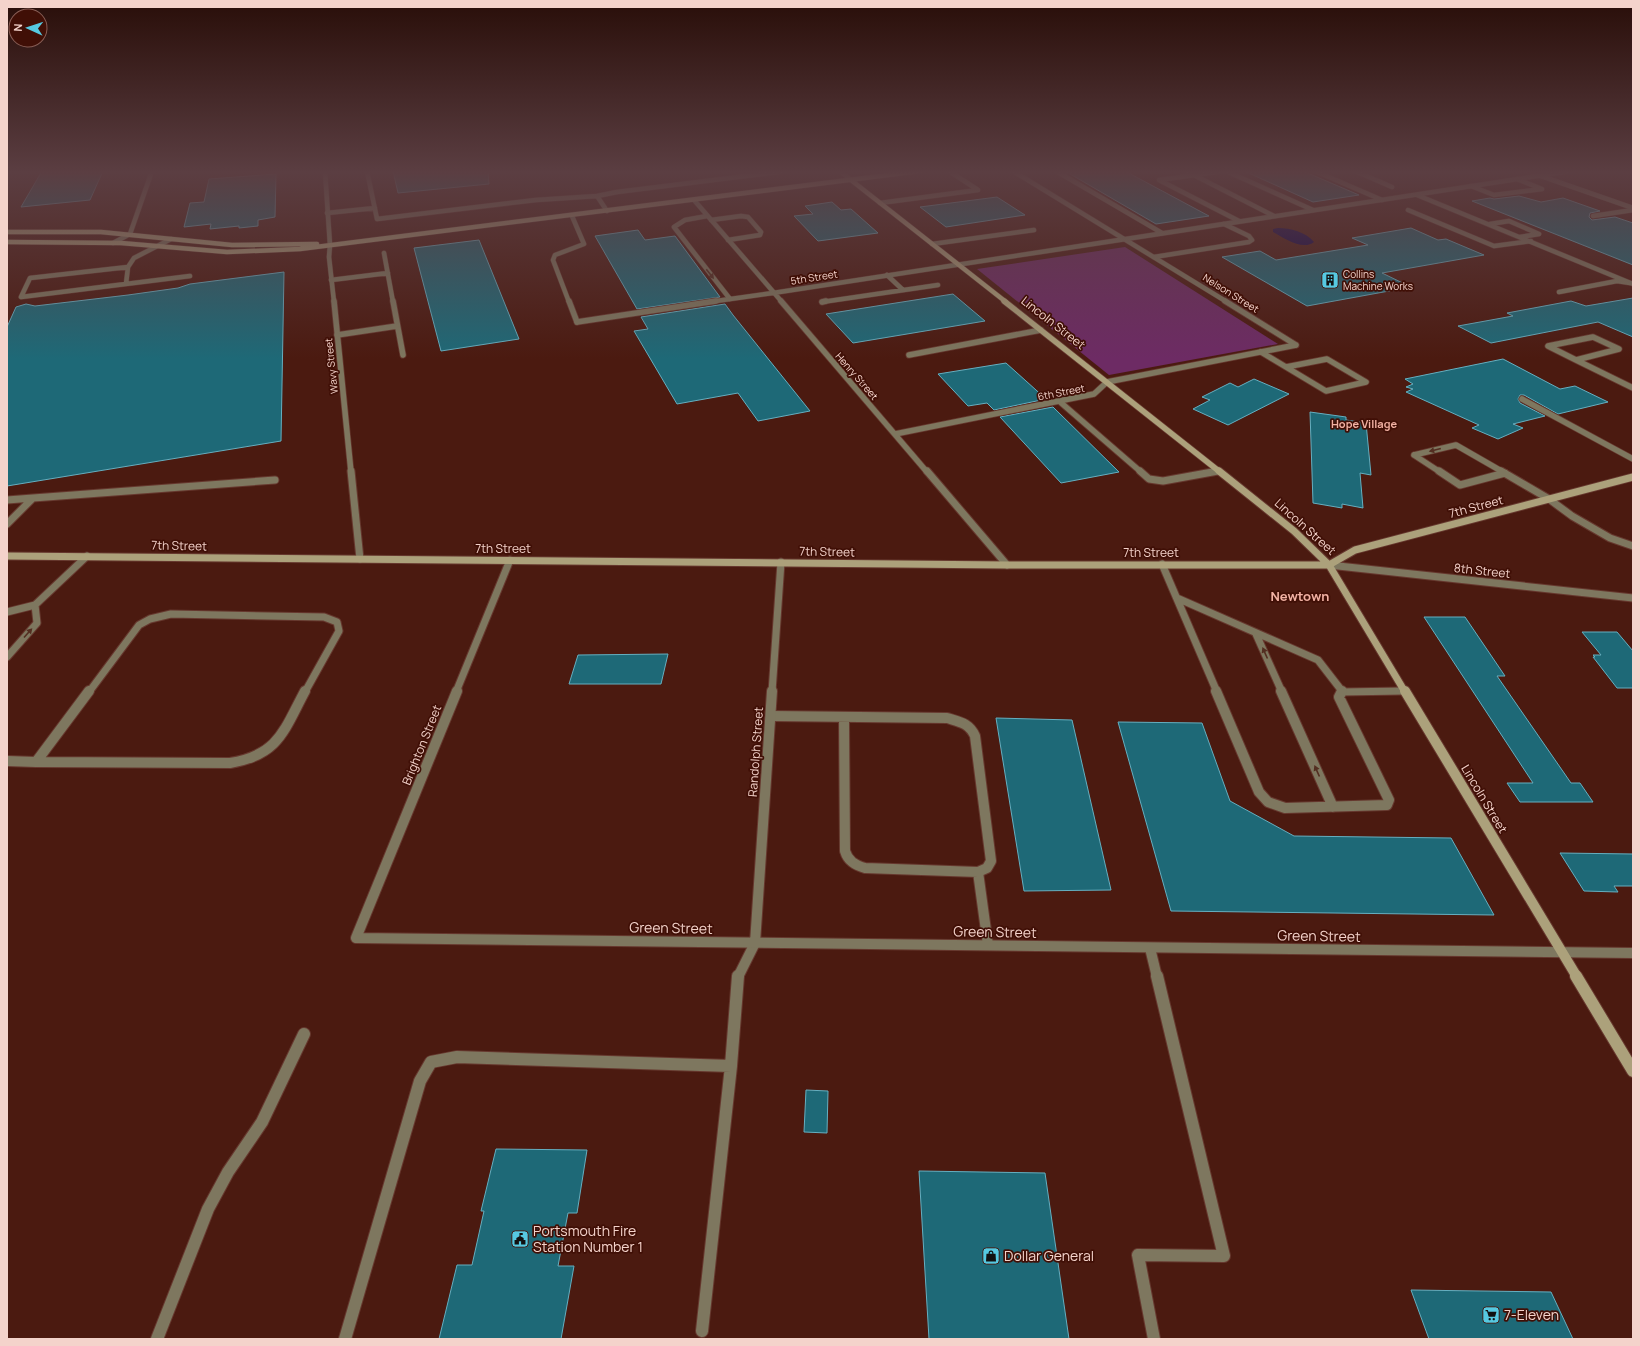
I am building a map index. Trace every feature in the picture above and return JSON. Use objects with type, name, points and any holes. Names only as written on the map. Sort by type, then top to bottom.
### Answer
[{"type":"street","points":[[113,243],[130,234],[232,245],[307,243],[330,245]]},
{"type":"street","name":"Wavy Street","points":[[329,234],[331,280],[360,559]]},
{"type":"street","points":[[7,242],[113,243],[227,252],[300,249],[423,234]]},
{"type":"street","name":"5th Street","points":[[580,234],[584,244],[579,248],[554,255],[553,260],[577,322],[1157,234]]},
{"type":"street","points":[[679,234],[730,299]]},
{"type":"street","name":"Henry Street","points":[[723,234],[1007,565]]},
{"type":"street","points":[[728,240],[760,234]]},
{"type":"street","name":"Lincoln Street","points":[[919,234],[1219,471],[1294,532],[1329,565],[1403,691],[1633,1071]]},
{"type":"street","points":[[932,244],[1006,234]]},
{"type":"street","name":"Nelson Street","points":[[1116,234],[1296,345]]},
{"type":"street","points":[[1154,257],[1249,242],[1252,240],[1244,234]]},
{"type":"street","points":[[1465,234],[1494,246],[1530,241]]},
{"type":"street","points":[[1513,234],[1632,283]]},
{"type":"street","points":[[1520,237],[1540,234]]},
{"type":"street","points":[[126,284],[128,267],[134,258],[171,239]]},
{"type":"street","points":[[384,253],[403,355]]},
{"type":"street","points":[[128,267],[30,278],[21,297],[190,276]]},
{"type":"street","points":[[331,280],[388,273]]},
{"type":"street","points":[[887,275],[903,290]]},
{"type":"street","points":[[1559,292],[1617,281],[1632,283]]},
{"type":"street","points":[[822,302],[938,285]]},
{"type":"street","points":[[337,335],[397,326]]},
{"type":"street","points":[[910,354],[1041,330]]},
{"type":"street","points":[[1575,360],[1619,349],[1593,337],[1548,346],[1575,360],[1633,388]]},
{"type":"street","name":"6th Street","points":[[895,434],[1094,394],[1107,382],[1296,345]]},
{"type":"street","points":[[1261,352],[1286,367],[1326,391],[1366,382],[1327,359],[1286,367]]},
{"type":"street","points":[[1522,399],[1633,459]]},
{"type":"street","points":[[1059,401],[1150,479],[1163,481],[1219,471]]},
{"type":"street","points":[[1505,473],[1460,485],[1414,455],[1456,445],[1505,473],[1549,499],[1572,516],[1610,538],[1633,546]]},
{"type":"street","name":"7th Street","points":[[7,556],[1007,565],[1329,565],[1355,550],[1633,477]]},
{"type":"street","points":[[7,500],[275,480]]},
{"type":"street","points":[[7,524],[33,498]]},
{"type":"street","points":[[7,612],[35,605],[87,556]]},
{"type":"street","name":"Brighton Street","points":[[356,938],[510,560]]},
{"type":"street","name":"Randolph Street","points":[[755,943],[781,562]]},
{"type":"street","points":[[1162,564],[1259,792],[1268,802],[1285,808],[1388,805],[1389,800],[1340,697],[1342,691]]},
{"type":"street","name":"8th Street","points":[[1329,565],[1633,598]]},
{"type":"street","points":[[1177,598],[1318,660],[1335,685],[1342,691],[1403,691]]},
{"type":"street","points":[[7,657],[37,623],[35,605]]},
{"type":"street","points":[[7,761],[36,762],[230,763],[246,761],[264,754],[277,742],[339,632],[337,622],[324,617],[171,614],[147,619],[139,625],[36,762]]},
{"type":"street","points":[[1256,634],[1333,807]]},
{"type":"street","points":[[771,716],[947,718],[967,724],[972,729],[975,736],[990,861],[987,868],[978,872],[865,868],[855,866],[848,860],[845,851],[844,717]]},
{"type":"street","points":[[978,872],[988,946]]},
{"type":"street","name":"Green Street","points":[[356,938],[1633,953]]},
{"type":"street","points":[[702,1331],[738,976],[755,943]]},
{"type":"street","points":[[1150,948],[1224,1256],[1138,1255],[1154,1339]]},
{"type":"street","points":[[157,1339],[208,1209],[228,1172],[262,1122],[304,1034]]},
{"type":"street","points":[[345,1339],[420,1081],[431,1062],[457,1057],[730,1066]]},
{"type":"shaded area","points":[[1276,234],[1303,234],[1314,242],[1304,245],[1288,240]]},
{"type":"shaded area","points":[[1125,247],[1278,344],[1109,375],[977,269]]},
{"type":"building","points":[[611,234],[641,234],[645,240],[675,236],[720,297],[637,309],[595,236]]},
{"type":"building","points":[[811,234],[872,234],[818,241]]},
{"type":"building","name":"Collins Machine Works","points":[[1377,234],[1424,234],[1438,240],[1446,239],[1484,255],[1382,273],[1411,287],[1307,306],[1222,257],[1260,251],[1276,260],[1368,245],[1352,238]]},
{"type":"building","points":[[1555,234],[1633,234],[1633,265]]},
{"type":"building","points":[[479,240],[519,339],[441,351],[414,248]]},
{"type":"building","points":[[284,272],[281,441],[7,486],[7,327],[16,307],[26,304],[35,306],[128,295],[178,288],[190,284]]},
{"type":"building","points":[[953,294],[985,321],[853,343],[826,314]]},
{"type":"building","points":[[1633,298],[1633,337],[1598,322],[1491,343],[1458,326],[1513,316],[1507,313],[1571,301],[1586,306]]},
{"type":"building","points":[[725,304],[810,411],[758,421],[738,393],[677,404],[634,331],[648,329],[641,317]]},
{"type":"building","points":[[1503,359],[1560,389],[1575,386],[1608,402],[1558,414],[1524,395],[1520,395],[1518,399],[1520,403],[1545,416],[1513,424],[1523,428],[1498,439],[1472,428],[1479,425],[1406,392],[1413,389],[1406,387],[1413,384],[1405,379]]},
{"type":"building","points":[[1006,363],[1046,399],[994,410],[987,403],[968,406],[938,374]]},
{"type":"building","points":[[1254,379],[1289,394],[1228,425],[1193,409],[1210,400],[1202,397],[1230,383],[1238,387]]},
{"type":"building","points":[[1053,407],[1119,472],[1061,483],[1000,417]]},
{"type":"building","points":[[1310,412],[1346,417],[1346,420],[1366,423],[1371,475],[1360,473],[1363,508],[1342,504],[1342,508],[1313,503]]},
{"type":"building","points":[[1424,617],[1465,617],[1505,676],[1497,676],[1571,783],[1580,783],[1593,802],[1520,802],[1507,783],[1533,783]]},
{"type":"building","points":[[1582,632],[1617,632],[1633,651],[1633,688],[1617,688],[1593,657],[1595,657],[1593,655],[1601,655]]},
{"type":"building","points":[[668,654],[661,684],[569,684],[578,655]]},
{"type":"building","points":[[996,718],[1072,720],[1111,890],[1024,891]]},
{"type":"building","points":[[1118,722],[1202,723],[1230,801],[1294,836],[1451,838],[1494,915],[1171,911]]},
{"type":"building","points":[[1560,853],[1633,854],[1633,886],[1614,886],[1618,892],[1584,891]]},
{"type":"building","points":[[806,1090],[828,1091],[827,1133],[804,1132]]},
{"type":"building","name":"Portsmouth Fire Station Number 1","points":[[496,1149],[587,1150],[577,1213],[568,1213],[558,1266],[574,1266],[561,1339],[439,1339],[457,1265],[472,1265],[484,1211],[481,1211]]},
{"type":"building","name":"Dollar General","points":[[919,1171],[1045,1173],[1069,1339],[929,1339]]},
{"type":"building","name":"7-Eleven","points":[[1411,1290],[1551,1292],[1573,1339],[1429,1339]]},
{"type":"place","name":"Collins Machine Works","points":[[1330,280]]},
{"type":"place","name":"Portsmouth Fire Station Number 1","points":[[520,1239]]},
{"type":"place","name":"Dollar General","points":[[991,1256]]},
{"type":"place","name":"7-Eleven","points":[[1491,1315]]},
{"type":"district","name":"Hope Village","points":[[1364,424]]},
{"type":"district","name":"Newtown","points":[[1300,596]]}]
